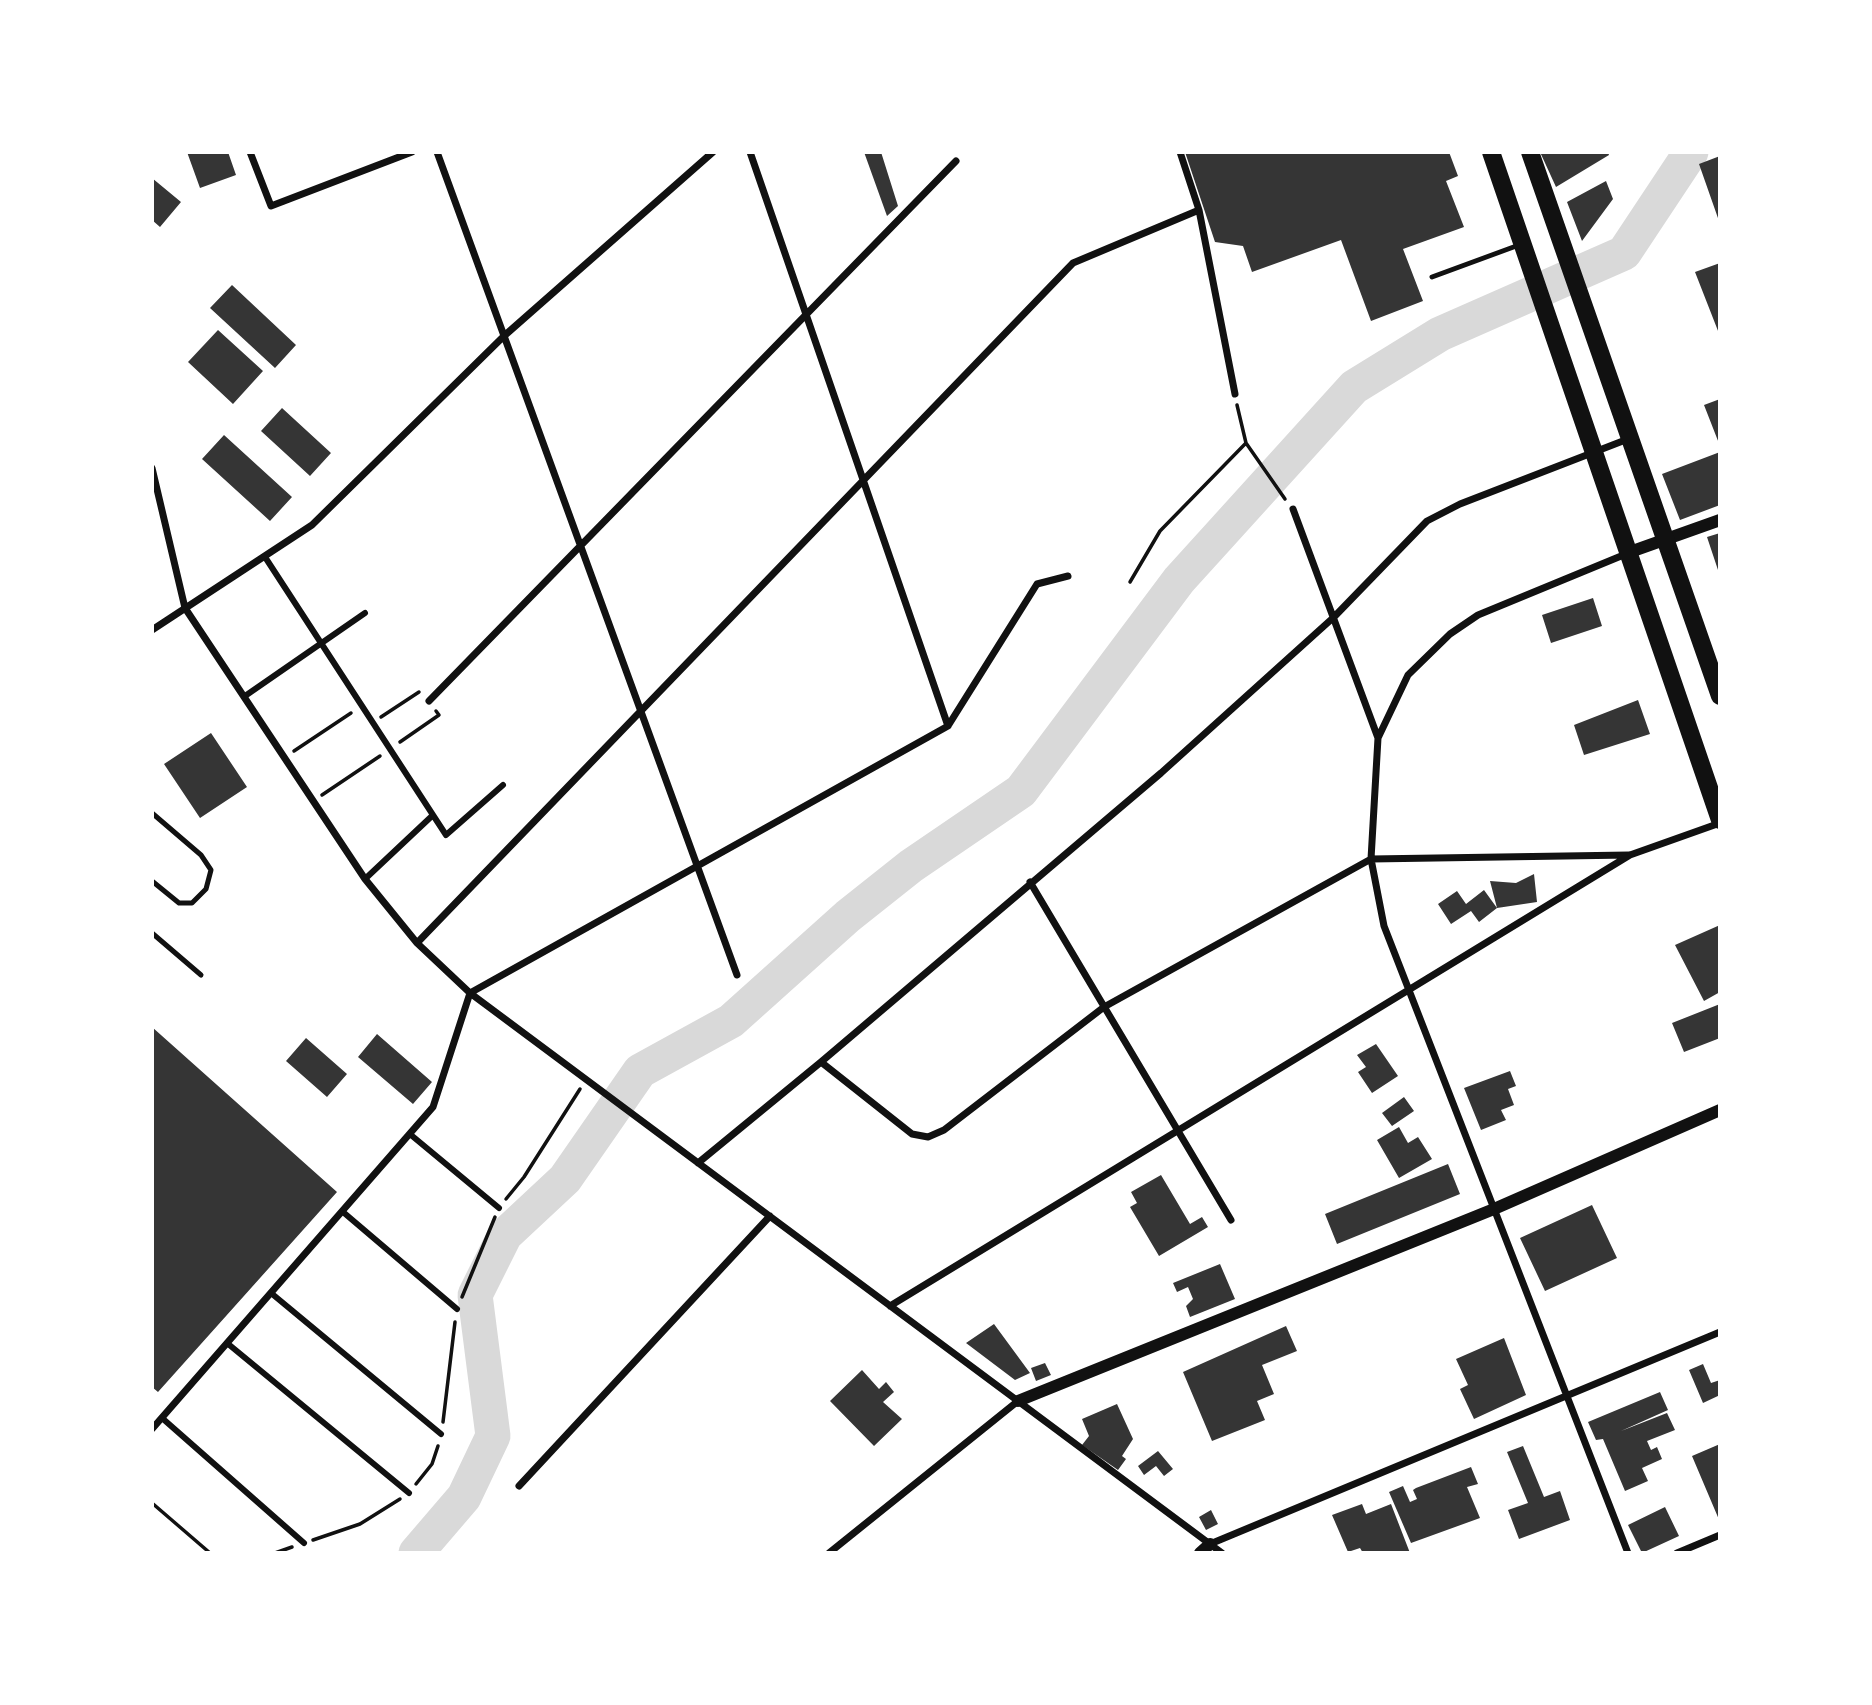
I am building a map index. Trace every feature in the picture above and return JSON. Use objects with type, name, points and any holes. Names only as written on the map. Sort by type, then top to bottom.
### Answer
[{"type":"main road","points":[[1491,152],[1630,552],[1720,822]]},
{"type":"main road","points":[[1530,152],[1600,346],[1664,540],[1720,696]]},
{"type":"street","points":[[250,152],[271,206],[412,152]]},
{"type":"street","points":[[437,152],[737,975]]},
{"type":"street","points":[[152,630],[312,525],[504,336],[713,152]]},
{"type":"street","points":[[750,152],[948,726]]},
{"type":"street","points":[[1180,152],[1199,210],[1235,394]]},
{"type":"street","points":[[429,701],[956,160]]},
{"type":"street","points":[[417,943],[1073,263],[1199,210]]},
{"type":"street","points":[[698,1163],[1161,773],[1334,617],[1426,521],[1460,504],[1630,438]]},
{"type":"street","points":[[152,468],[185,608],[365,878],[417,943],[470,993],[1018,1401],[1205,1548],[1222,1553]]},
{"type":"street","points":[[1293,509],[1378,738]]},
{"type":"street","points":[[1628,1553],[1384,926],[1371,859],[1378,738],[1408,675],[1450,634],[1478,615],[1630,552],[1720,520]]},
{"type":"street","points":[[265,557],[446,835],[503,785]]},
{"type":"street","points":[[152,1429],[433,1107],[470,993],[948,726],[1037,584],[1068,576]]},
{"type":"street","points":[[245,696],[365,613]]},
{"type":"street","points":[[365,878],[433,815]]},
{"type":"street","points":[[890,1306],[1630,855],[1720,822]]},
{"type":"street","points":[[821,1062],[912,1135],[928,1137],[944,1130],[1104,1007],[1371,859],[1630,855]]},
{"type":"street","points":[[1030,882],[1231,1220]]},
{"type":"street","points":[[828,1553],[1018,1401],[1494,1209],[1720,1110]]},
{"type":"street","points":[[411,1135],[499,1208]]},
{"type":"street","points":[[344,1212],[457,1310]]},
{"type":"street","points":[[519,1486],[770,1216]]},
{"type":"street","points":[[271,1293],[441,1434]]},
{"type":"street","points":[[1205,1548],[1720,1332]]},
{"type":"street","points":[[227,1343],[409,1493]]},
{"type":"street","points":[[162,1418],[304,1543]]},
{"type":"street","points":[[1677,1553],[1720,1535]]},
{"type":"lane","points":[[1432,277],[1522,244]]},
{"type":"lane","points":[[152,813],[201,855],[211,870],[206,889],[192,903],[179,902],[152,881]]},
{"type":"lane","points":[[152,933],[201,975]]},
{"type":"path","points":[[1235,394],[1246,443],[1293,509]]},
{"type":"path","points":[[1130,582],[1160,531],[1246,443]]},
{"type":"path","points":[[286,756],[362,706]]},
{"type":"path","points":[[304,1543],[360,1524],[409,1493],[432,1464],[441,1434],[457,1310],[499,1208],[524,1177],[589,1081]]},
{"type":"path","points":[[152,1503],[210,1553]]},
{"type":"building","points":[[187,152],[228,152],[236,175],[200,188]]},
{"type":"building","points":[[864,152],[881,152],[898,206],[887,216]]},
{"type":"building","points":[[1185,152],[1449,152],[1458,176],[1446,181],[1464,227],[1403,249],[1423,301],[1371,321],[1341,240],[1252,272],[1243,246],[1215,242]]},
{"type":"building","points":[[1540,152],[1608,152],[1609,155],[1556,187]]},
{"type":"building","points":[[1720,156],[1720,220],[1719,221],[1699,164]]},
{"type":"building","points":[[152,178],[181,202],[160,227],[152,220]]},
{"type":"building","points":[[1606,181],[1613,199],[1582,241],[1567,202]]},
{"type":"building","points":[[1720,263],[1720,336],[1695,272]]},
{"type":"building","points":[[232,285],[296,345],[275,368],[210,308]]},
{"type":"building","points":[[218,330],[263,371],[233,404],[188,362]]},
{"type":"building","points":[[1720,399],[1720,446],[1704,405]]},
{"type":"building","points":[[282,408],[331,453],[310,476],[261,431]]},
{"type":"building","points":[[224,435],[292,497],[270,521],[202,459]]},
{"type":"building","points":[[1720,452],[1720,505],[1680,520],[1662,474]]},
{"type":"building","points":[[1720,533],[1720,573],[1719,573],[1707,537]]},
{"type":"building","points":[[1593,598],[1602,626],[1551,643],[1542,615]]},
{"type":"building","points":[[1638,700],[1650,734],[1584,755],[1574,725]]},
{"type":"building","points":[[211,733],[247,787],[200,818],[164,764]]},
{"type":"building","points":[[1534,874],[1537,902],[1497,908],[1490,881],[1516,883]]},
{"type":"building","points":[[1484,890],[1497,908],[1479,922],[1471,911],[1451,924],[1438,904],[1457,891],[1466,904]]},
{"type":"building","points":[[1720,925],[1720,992],[1704,1001],[1675,945]]},
{"type":"building","points":[[1720,1004],[1720,1038],[1684,1052],[1672,1023]]},
{"type":"building","points":[[152,1027],[337,1192],[158,1392],[152,1387]]},
{"type":"building","points":[[377,1034],[432,1082],[413,1104],[358,1057]]},
{"type":"building","points":[[306,1038],[347,1074],[327,1097],[286,1061]]},
{"type":"building","points":[[1376,1044],[1398,1076],[1372,1093],[1358,1072],[1366,1067],[1357,1055]]},
{"type":"building","points":[[1510,1071],[1516,1086],[1508,1089],[1514,1105],[1501,1110],[1506,1120],[1481,1130],[1464,1088]]},
{"type":"building","points":[[1404,1097],[1414,1111],[1392,1126],[1382,1113]]},
{"type":"building","points":[[1399,1127],[1408,1143],[1418,1137],[1432,1159],[1399,1178],[1377,1140]]},
{"type":"building","points":[[1448,1164],[1460,1194],[1337,1244],[1325,1214]]},
{"type":"building","points":[[1161,1175],[1190,1224],[1202,1217],[1208,1227],[1159,1256],[1130,1207],[1137,1203],[1131,1192]]},
{"type":"building","points":[[1592,1205],[1617,1258],[1545,1291],[1520,1238]]},
{"type":"building","points":[[1220,1264],[1235,1299],[1190,1317],[1186,1306],[1193,1299],[1188,1287],[1177,1292],[1173,1283]]},
{"type":"building","points":[[994,1324],[1030,1373],[1015,1380],[966,1343]]},
{"type":"building","points":[[1286,1326],[1297,1351],[1262,1365],[1274,1394],[1257,1401],[1265,1420],[1212,1441],[1183,1372]]},
{"type":"building","points":[[1504,1338],[1526,1395],[1474,1419],[1460,1389],[1468,1385],[1456,1359]]},
{"type":"building","points":[[1045,1363],[1051,1375],[1036,1381],[1031,1368]]},
{"type":"building","points":[[1703,1364],[1711,1383],[1720,1380],[1720,1395],[1703,1403],[1689,1370]]},
{"type":"building","points":[[862,1370],[879,1389],[886,1382],[894,1392],[883,1402],[902,1419],[874,1446],[830,1401]]},
{"type":"building","points":[[1660,1392],[1668,1410],[1621,1431],[1667,1413],[1675,1430],[1647,1441],[1651,1450],[1657,1447],[1662,1459],[1642,1468],[1648,1481],[1625,1491],[1603,1439],[1596,1440],[1588,1422]]},
{"type":"building","points":[[1117,1404],[1133,1439],[1122,1456],[1126,1459],[1118,1470],[1082,1445],[1089,1436],[1082,1419]]},
{"type":"building","points":[[1720,1444],[1720,1522],[1692,1456]]},
{"type":"building","points":[[1523,1446],[1544,1497],[1560,1491],[1570,1520],[1519,1539],[1508,1510],[1528,1503],[1507,1452]]},
{"type":"building","points":[[1158,1451],[1173,1469],[1164,1476],[1156,1466],[1144,1475],[1138,1466]]},
{"type":"building","points":[[1471,1467],[1478,1484],[1467,1487],[1480,1518],[1411,1543],[1389,1492],[1403,1486],[1410,1502],[1417,1499],[1413,1490],[1416,1488]]},
{"type":"building","points":[[1362,1504],[1366,1514],[1391,1504],[1410,1553],[1363,1553],[1360,1548],[1348,1552],[1332,1515]]},
{"type":"building","points":[[1665,1507],[1679,1536],[1642,1553],[1628,1525]]},
{"type":"building","points":[[1211,1510],[1218,1524],[1206,1530],[1199,1517]]},
{"type":"waterway","points":[[416,1553],[464,1497],[493,1436],[475,1295],[505,1235],[565,1179],[640,1071],[731,1021],[848,916],[911,866],[1021,791],[1179,580],[1354,387],[1440,334],[1624,253],[1691,152]]}]
